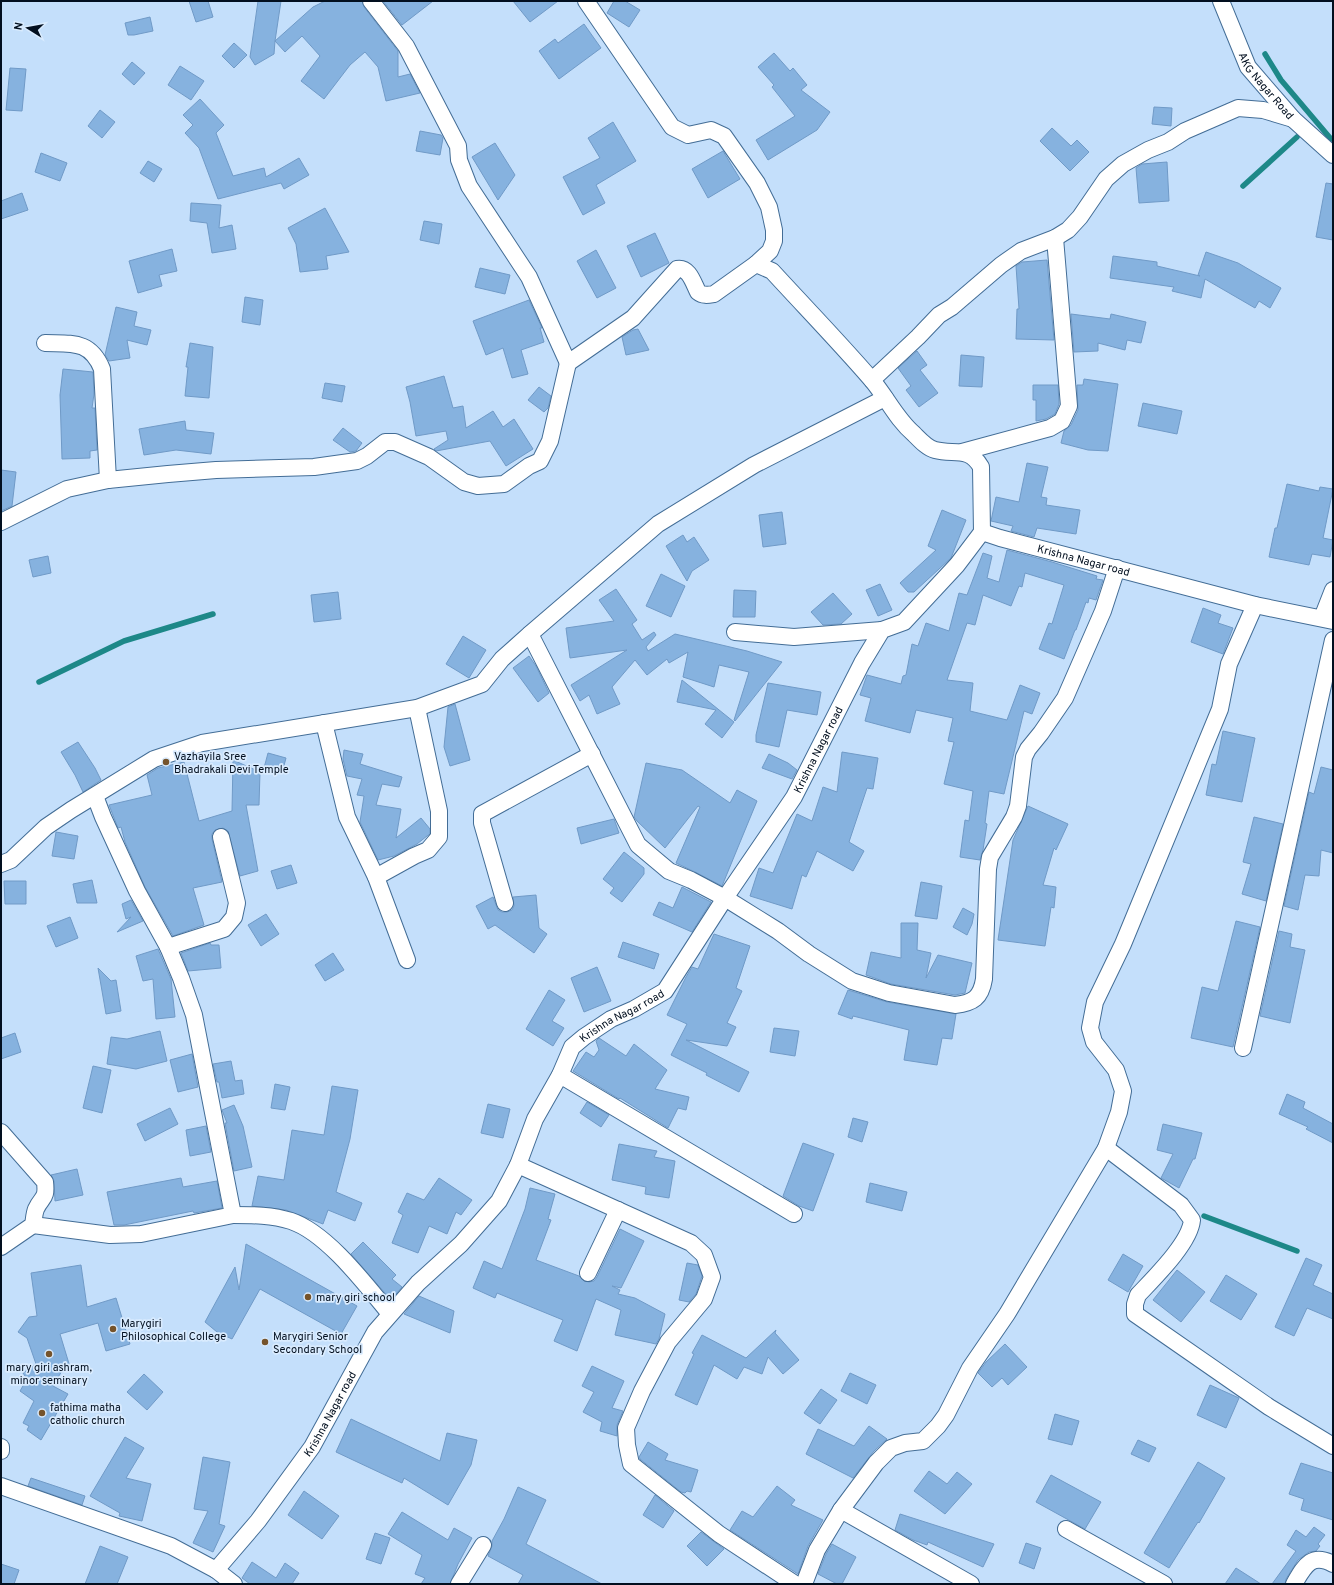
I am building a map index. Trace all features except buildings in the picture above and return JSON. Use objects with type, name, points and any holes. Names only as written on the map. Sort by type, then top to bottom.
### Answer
[{"type":"street","points":[[1,522],[67,489],[108,480],[216,470],[314,467],[357,461],[367,456],[385,442],[395,442],[429,457],[464,482],[478,486],[504,484],[540,460],[550,441],[568,363],[529,276],[469,186],[460,160],[458,146],[406,46],[371,1]]},
{"type":"street","points":[[568,363],[633,318],[677,269],[681,268],[687,271],[698,292],[705,295],[714,294],[756,264],[770,251],[774,235],[769,206],[757,183],[724,136],[711,130],[688,135],[672,127],[586,1]]},
{"type":"street","name":"AKG Nagar Road","points":[[1221,1],[1248,67],[1293,119],[1333,155]]},
{"type":"street","points":[[872,380],[939,315],[1001,265],[1021,251],[1055,238],[1068,230],[1080,218],[1106,178],[1123,164],[1148,150],[1168,142],[1185,131],[1238,108],[1263,110],[1293,119]]},
{"type":"street","points":[[756,264],[772,272],[872,380],[912,433],[926,446],[935,450],[953,453],[962,452],[1050,428],[1062,421],[1068,406],[1055,238]]},
{"type":"street","points":[[45,343],[74,344],[89,349],[102,369],[108,480]]},
{"type":"street","points":[[1,864],[11,860],[46,827],[154,759],[202,744],[417,708],[482,684],[502,659],[658,524],[754,465],[885,398]]},
{"type":"street","points":[[735,632],[794,637],[882,630],[904,622],[957,565],[982,532],[981,467],[976,458],[962,452]]},
{"type":"street","name":"Krishna Nagar road","points":[[982,532],[1255,605],[1328,620]]},
{"type":"street","points":[[530,634],[638,845],[669,871],[691,880],[725,898],[778,931],[809,954],[852,981],[889,993],[955,1005],[965,1004],[976,999],[982,989],[984,980],[987,875],[990,857],[1014,817],[1018,806],[1024,757],[1028,749],[1065,698],[1103,611],[1117,568]]},
{"type":"street","points":[[1328,620],[1333,590]]},
{"type":"street","points":[[804,1584],[817,1550],[841,1510],[876,1463],[891,1448],[905,1443],[923,1441],[938,1426],[946,1415],[970,1368],[1007,1314],[1106,1148],[1120,1112],[1123,1092],[1116,1070],[1094,1042],[1090,1028],[1095,1002],[1123,944],[1220,709],[1229,664],[1255,605]]},
{"type":"street","name":"Krishna Nagar road","points":[[216,1570],[258,1521],[312,1447],[375,1332],[418,1283],[461,1244],[499,1202],[518,1165],[535,1119],[560,1075],[572,1047],[584,1036],[611,1019],[634,1009],[665,991],[725,898],[794,797],[862,663],[882,630]]},
{"type":"street","points":[[1243,1048],[1333,640]]},
{"type":"street","points":[[376,877],[428,850],[439,838],[440,811],[417,708]]},
{"type":"street","points":[[324,723],[347,817],[376,877],[407,960]]},
{"type":"street","points":[[505,903],[482,823],[482,814],[592,754]]},
{"type":"street","points":[[95,796],[137,890],[168,947],[194,1015],[233,1214]]},
{"type":"street","points":[[168,947],[224,929],[234,917],[237,903],[221,837]]},
{"type":"street","points":[[560,1075],[794,1214]]},
{"type":"street","points":[[1,1132],[45,1182],[46,1191],[44,1199],[36,1209],[34,1225]]},
{"type":"street","points":[[1106,1148],[1181,1205],[1192,1220],[1191,1228],[1184,1242],[1138,1295],[1135,1304],[1135,1314],[1269,1407],[1333,1446]]},
{"type":"street","points":[[518,1165],[691,1243],[704,1255],[712,1277],[704,1299],[668,1342],[642,1391],[626,1428],[627,1445],[631,1464],[719,1534],[795,1584]]},
{"type":"street","points":[[588,1273],[618,1210]]},
{"type":"street","points":[[1,1246],[34,1225],[110,1235],[141,1234],[233,1214],[265,1215],[291,1221],[312,1231],[360,1278],[390,1314]]},
{"type":"street","points":[[1,1486],[171,1546],[216,1570],[234,1584]]},
{"type":"street","points":[[841,1510],[971,1584]]},
{"type":"street","points":[[1066,1529],[1164,1584]]},
{"type":"street","points":[[459,1584],[483,1545]]},
{"type":"street","points":[[1294,1584],[1308,1563],[1314,1560],[1322,1559],[1333,1564]]},
{"type":"waterway","points":[[1265,54],[1281,80],[1331,139],[1333,139]]},
{"type":"waterway","points":[[1243,186],[1297,137]]},
{"type":"waterway","points":[[39,682],[124,641],[213,614]]},
{"type":"waterway","points":[[1204,1216],[1297,1251]]},
{"type":"place","name":"Vazhayila Sree Bhadrakali Devi Temple","points":[[166,762]]},
{"type":"place","name":"mary giri school","points":[[308,1297]]},
{"type":"place","name":"Marygiri Philosophical College","points":[[113,1329]]},
{"type":"place","name":"Marygiri Senior Secondary School","points":[[265,1342]]},
{"type":"place","name":"mary giri ashram, minor seminary","points":[[49,1354]]},
{"type":"place","name":"fathima matha catholic church","points":[[42,1413]]}]
